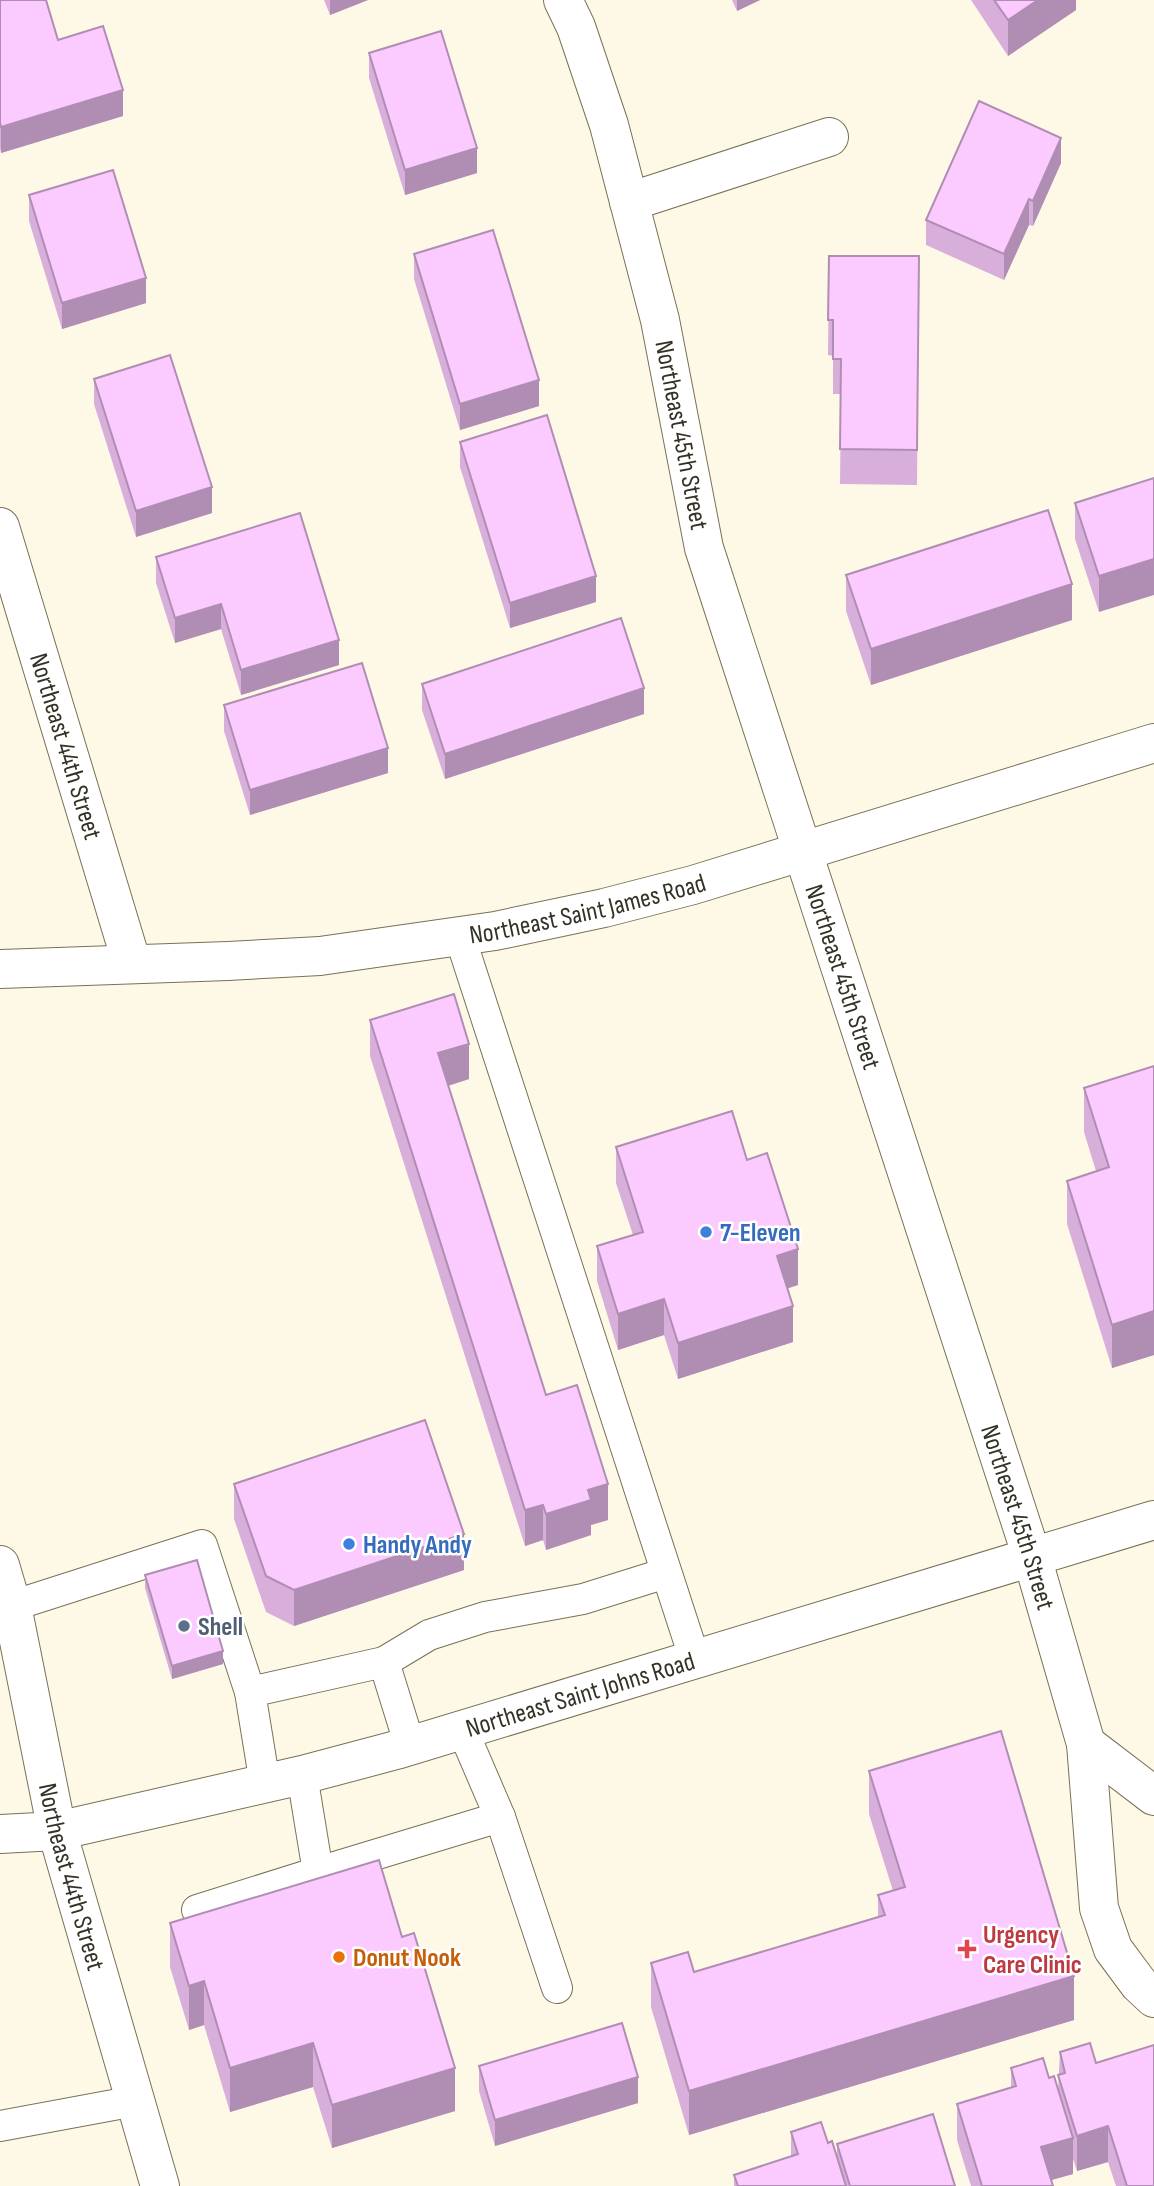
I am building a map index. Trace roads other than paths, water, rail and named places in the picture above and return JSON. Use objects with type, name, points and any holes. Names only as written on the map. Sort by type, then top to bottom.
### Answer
[{"type":"street","name":"Northeast 45th Street","points":[[563,0],[576,27],[609,125],[660,320],[704,548],[1032,1557],[1086,1744],[1099,1908],[1113,1949],[1139,1984],[1154,1998]]},
{"type":"street","points":[[629,202],[829,137]]},
{"type":"street","name":"Northeast 44th Street","points":[[0,527],[132,964]]},
{"type":"street","name":"Northeast Saint James Road","points":[[0,969],[320,956],[460,937],[604,908],[693,886],[1154,743]]},
{"type":"street","name":"Northeast Saint Johns Road","points":[[0,1834],[57,1831],[265,1784],[410,1746],[1154,1520]]},
{"type":"street","name":"Northeast 44th Street","points":[[0,1565],[12,1606],[57,1831],[160,2186]]},
{"type":"street","points":[[1086,1744],[1154,1796]]},
{"type":"lane","points":[[460,937],[695,1660]]},
{"type":"lane","points":[[12,1606],[202,1545],[250,1692],[265,1784]]},
{"type":"lane","points":[[250,1692],[384,1662],[429,1634],[485,1617],[583,1599],[666,1573]]},
{"type":"lane","points":[[384,1662],[410,1746]]},
{"type":"lane","points":[[463,1731],[500,1818],[557,1988]]},
{"type":"lane","points":[[302,1775],[318,1872]]},
{"type":"lane","points":[[197,1910],[500,1818]]},
{"type":"lane","points":[[0,2126],[135,2101]]},
{"type":"place","name":"7-Eleven","points":[[706,1232]]},
{"type":"place","name":"Handy Andy","points":[[349,1544]]},
{"type":"place","name":"Shell","points":[[184,1626]]},
{"type":"place","name":"Urgency Care Clinic","points":[[967,1949]]},
{"type":"place","name":"Donut Nook","points":[[339,1957]]}]
